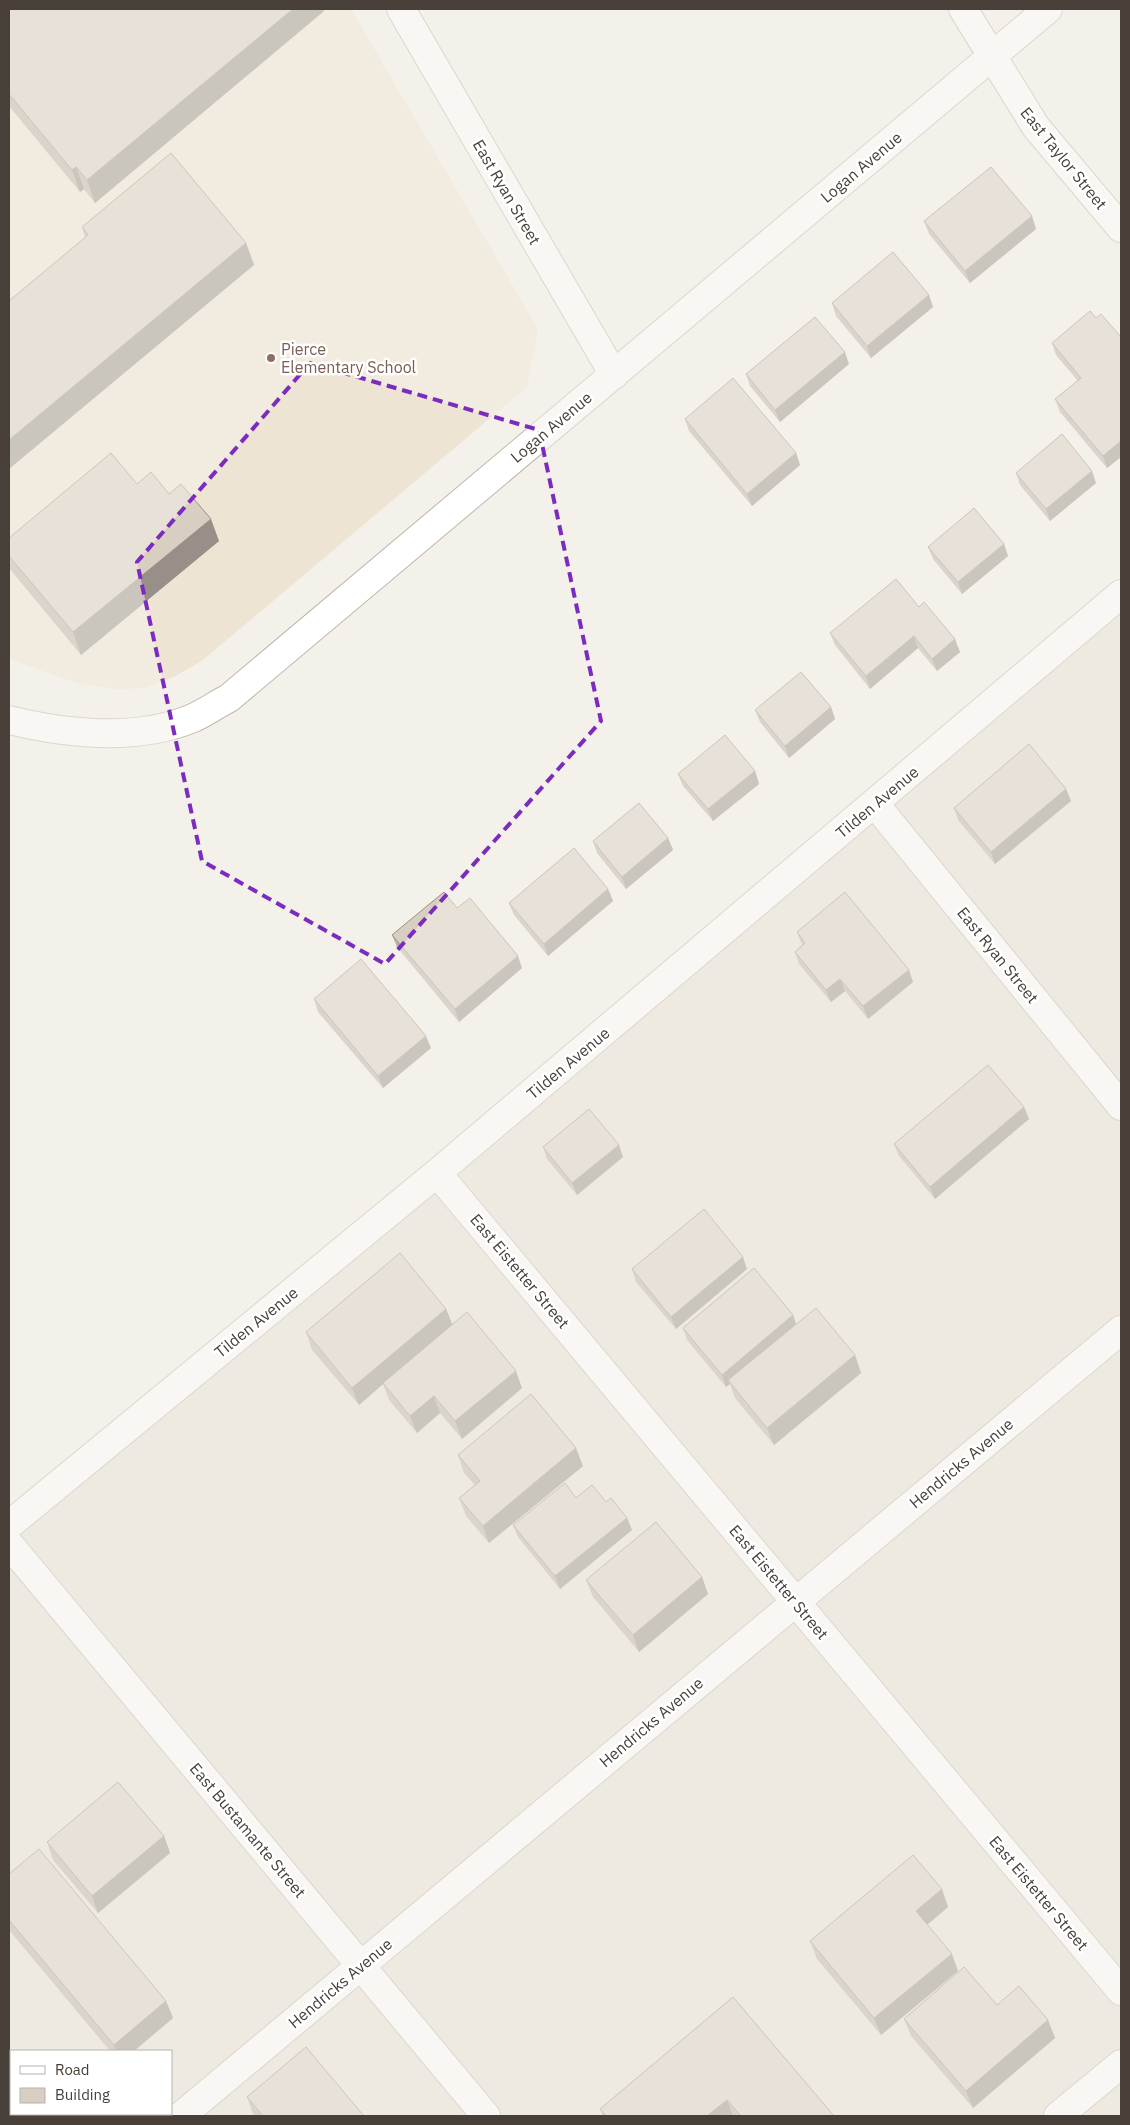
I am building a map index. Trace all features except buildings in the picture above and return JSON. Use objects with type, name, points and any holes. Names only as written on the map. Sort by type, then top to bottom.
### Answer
[{"type":"street","name":"East Ryan Street","points":[[400,9],[614,374]]},
{"type":"street","name":"East Taylor Street","points":[[963,9],[1036,127],[1121,228]]},
{"type":"street","name":"Logan Avenue","points":[[9,720],[39,728],[79,732],[156,730],[193,718],[229,698],[1048,9]]},
{"type":"street","name":"Tilden Avenue","points":[[9,1525],[438,1173],[1121,594]]},
{"type":"street","name":"East Ryan Street","points":[[875,804],[1121,1106]]},
{"type":"street","name":"East Eistetter Street","points":[[438,1173],[1121,1991]]},
{"type":"street","name":"Hendricks Avenue","points":[[181,2116],[1121,1330]]},
{"type":"street","name":"East Bustamante Street","points":[[9,1544],[486,2116]]},
{"type":"street","points":[[1058,2116],[1121,2064]]},
{"type":"highlighted area","points":[[310,363],[539,430],[601,721],[385,964],[202,861],[137,562]]},
{"type":"shaded area","name":"Pierce Elementary School","points":[[9,9],[351,9],[538,329],[527,387],[203,660],[174,677],[143,688],[115,689],[80,684],[9,659]]},
{"type":"shaded area","points":[[1121,594],[1121,2116],[9,2116],[9,1525]]},
{"type":"place","name":"Pierce Elementary School","points":[[271,358]]}]
